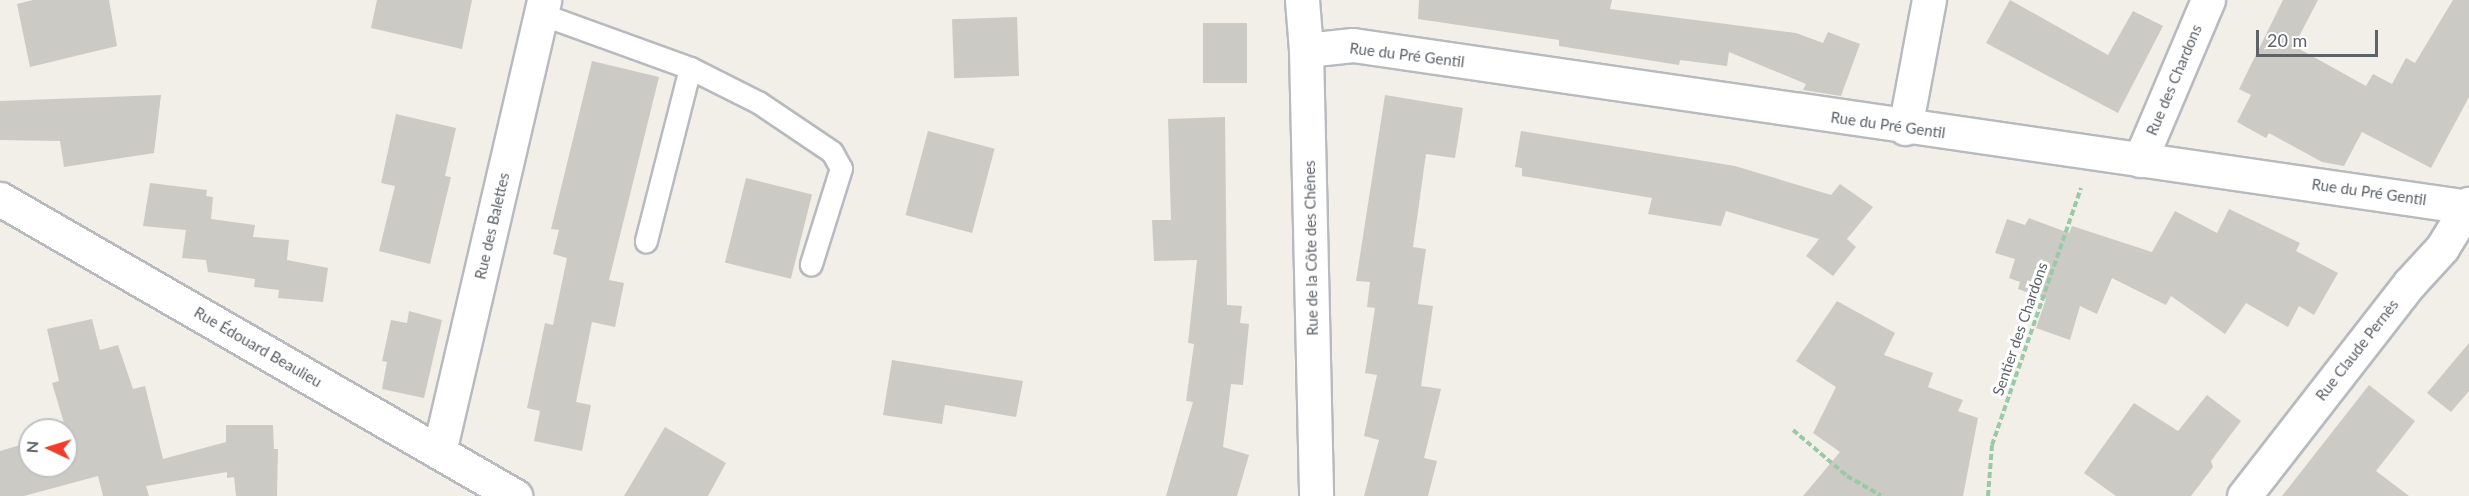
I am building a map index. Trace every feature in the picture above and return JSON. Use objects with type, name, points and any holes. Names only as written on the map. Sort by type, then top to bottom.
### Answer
[{"type":"street","name":"Rue de la Côte des Chênes","points":[[1302,0],[1306,50],[1316,496]]},
{"type":"street","points":[[1905,128],[1929,0]]},
{"type":"street","name":"Rue des Chardons","points":[[2140,160],[2208,0]]},
{"type":"street","name":"Rue des Balettes","points":[[439,452],[542,7]]},
{"type":"street","name":"Rue du Pré Gentil","points":[[1306,50],[1353,45],[1905,128],[2469,206]]},
{"type":"street","name":"Rue Édouard Beaulieu","points":[[0,199],[515,496]]},
{"type":"street","name":"Rue Claude Pernès","points":[[2244,496],[2409,284],[2442,248],[2469,206]]},
{"type":"lane","points":[[542,7],[690,68],[758,102],[832,152],[841,168],[811,264]]},
{"type":"lane","points":[[646,240],[690,68]]},
{"type":"path","name":"Sentier des Chardons","points":[[1988,496],[1992,445],[2083,183]]},
{"type":"path","points":[[1793,430],[1847,476],[1881,496]]},
{"type":"building","points":[[33,0],[109,0],[117,46],[30,67],[17,4]]},
{"type":"building","points":[[377,0],[472,0],[462,49],[371,28]]},
{"type":"building","points":[[1419,0],[1612,0],[1610,9],[1796,33],[1823,43],[1828,32],[1860,44],[1841,96],[1803,90],[1806,84],[1729,52],[1727,66],[1680,60],[1679,65],[1559,46],[1559,40],[1418,19]]},
{"type":"building","points":[[2010,0],[2108,55],[2133,11],[2163,26],[2118,113],[1986,43]]},
{"type":"building","points":[[2283,0],[2318,0],[2294,46],[2366,86],[2373,74],[2392,84],[2406,58],[2415,63],[2453,0],[2469,0],[2469,97],[2431,168],[2362,132],[2344,166],[2322,162],[2269,133],[2266,138],[2237,122],[2251,95],[2239,89]]},
{"type":"building","points":[[1017,17],[1019,76],[954,78],[952,19]]},
{"type":"building","points":[[1203,23],[1247,23],[1247,83],[1203,83]]},
{"type":"building","points":[[592,61],[659,77],[609,280],[624,283],[615,327],[592,322],[576,402],[591,405],[582,451],[534,441],[540,411],[527,408],[545,323],[553,325],[567,258],[553,254],[559,230],[551,229]]},
{"type":"building","points":[[161,95],[154,153],[64,167],[60,141],[0,140],[0,101]]},
{"type":"building","points":[[1385,95],[1463,108],[1455,158],[1426,154],[1413,247],[1426,249],[1418,304],[1433,306],[1421,386],[1441,389],[1424,458],[1437,461],[1428,496],[1364,496],[1379,440],[1364,436],[1377,375],[1365,373],[1375,308],[1367,307],[1370,282],[1356,281]]},
{"type":"building","points":[[396,114],[456,128],[445,176],[451,177],[430,264],[379,251],[395,186],[381,183]]},
{"type":"building","points":[[1225,117],[1227,305],[1242,306],[1240,323],[1249,324],[1243,385],[1231,384],[1223,447],[1249,455],[1237,496],[1166,496],[1193,402],[1186,401],[1194,344],[1188,343],[1197,260],[1154,261],[1152,220],[1171,220],[1168,119]]},
{"type":"building","points":[[928,131],[995,149],[972,233],[905,215]]},
{"type":"building","points":[[1521,131],[1735,166],[1831,195],[1840,184],[1873,207],[1847,239],[1856,247],[1833,276],[1806,256],[1819,239],[1726,211],[1721,226],[1648,214],[1652,198],[1522,176],[1522,168],[1515,167]]},
{"type":"building","points":[[746,178],[812,194],[791,279],[725,262]]},
{"type":"building","points":[[150,183],[207,190],[206,196],[213,197],[211,219],[255,225],[253,237],[289,240],[287,260],[328,268],[323,302],[278,298],[279,290],[254,287],[255,279],[208,272],[206,260],[182,258],[186,230],[143,226]]},
{"type":"building","points":[[2229,209],[2300,243],[2296,251],[2338,273],[2314,315],[2299,306],[2288,327],[2246,303],[2225,334],[2171,296],[2166,305],[2112,278],[2097,314],[2080,306],[2070,340],[2036,328],[2046,299],[2018,289],[2020,282],[2009,278],[2015,259],[1995,253],[2007,219],[2025,225],[2029,218],[2069,233],[2072,226],[2152,252],[2175,211],[2217,233]]},
{"type":"building","points":[[1837,301],[1895,333],[1884,355],[1933,373],[1928,387],[1963,400],[1958,411],[1978,418],[1963,496],[1803,496],[1840,452],[1813,433],[1836,387],[1796,361]]},
{"type":"building","points":[[409,311],[442,320],[424,398],[382,389],[387,362],[382,361],[391,320],[407,323]]},
{"type":"building","points":[[92,319],[100,350],[118,345],[133,389],[145,386],[163,459],[226,442],[226,425],[273,425],[274,449],[278,449],[277,496],[236,496],[234,477],[227,478],[227,472],[146,486],[149,496],[103,496],[98,476],[24,496],[0,496],[0,451],[18,446],[18,478],[78,478],[78,418],[62,418],[52,383],[59,381],[47,329]]},
{"type":"building","points":[[2469,343],[2469,391],[2451,412],[2427,393]]},
{"type":"building","points":[[892,360],[1023,381],[1016,417],[945,405],[942,424],[883,415]]},
{"type":"building","points":[[2369,385],[2415,421],[2376,471],[2409,496],[2282,496]]},
{"type":"building","points":[[2207,395],[2241,421],[2211,461],[2213,467],[2191,496],[2116,496],[2084,473],[2134,403],[2178,431]]},
{"type":"building","points":[[665,427],[726,463],[708,496],[624,496]]}]
